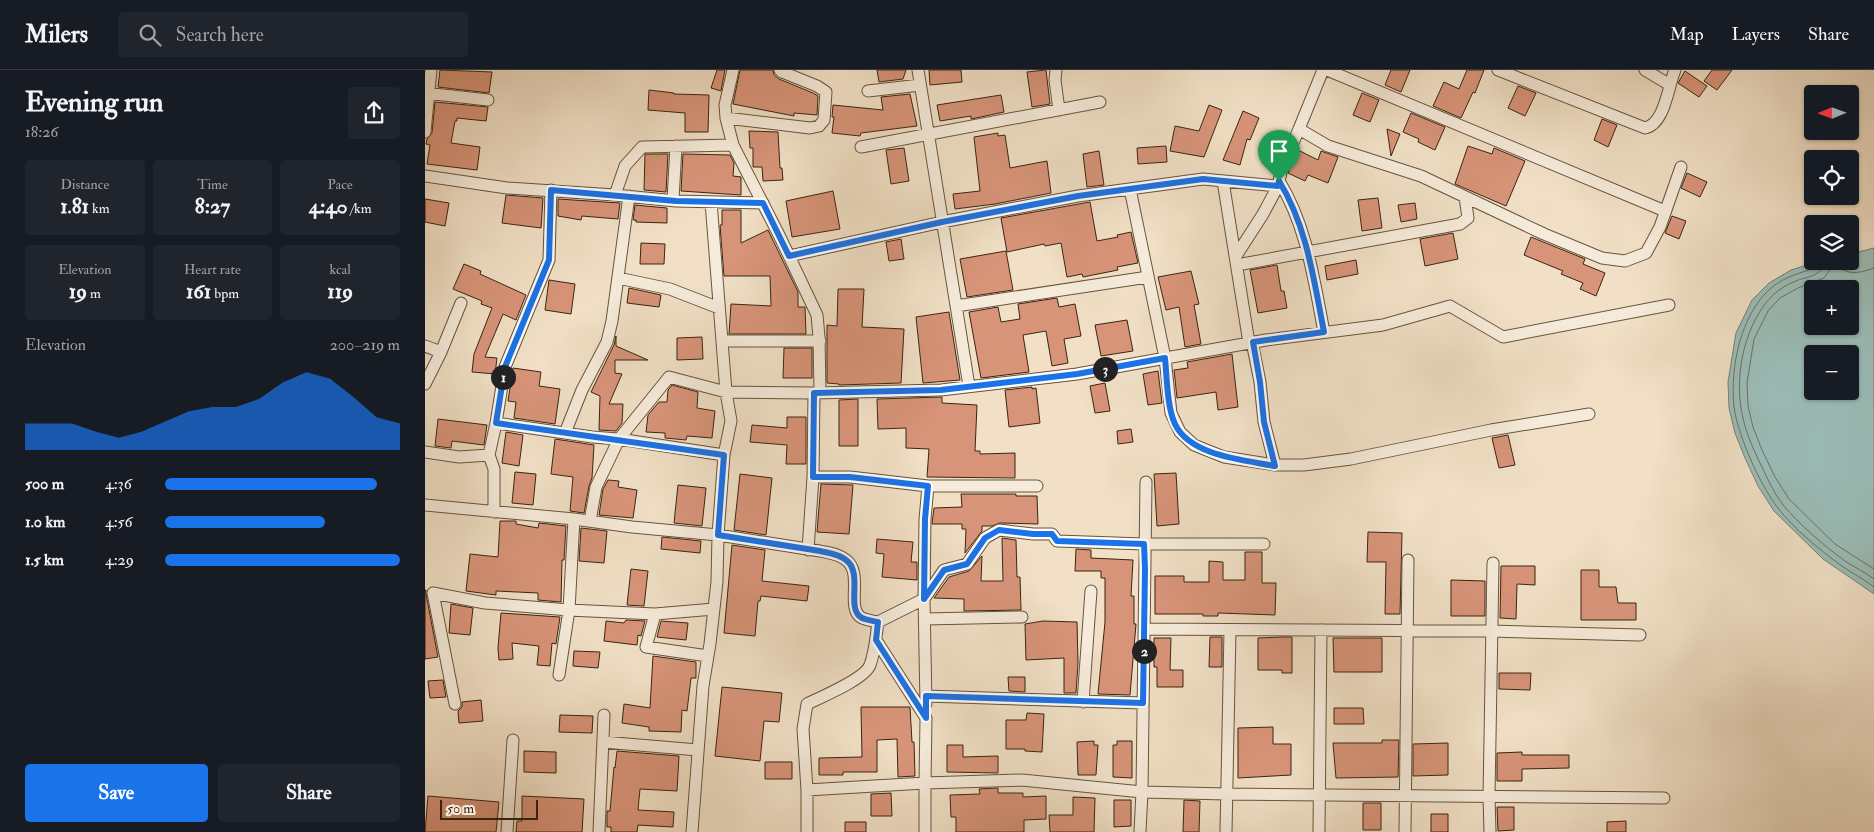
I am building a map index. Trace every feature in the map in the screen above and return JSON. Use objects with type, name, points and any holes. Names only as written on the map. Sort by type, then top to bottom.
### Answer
[{"type":"street","points":[[425,132],[427,93],[431,70]]},
{"type":"street","points":[[733,70],[725,105],[726,118],[733,146],[817,314],[820,341],[808,550]]},
{"type":"street","points":[[726,118],[810,128],[819,126],[824,120],[826,92],[817,86],[780,70]]},
{"type":"street","points":[[918,70],[969,386]]},
{"type":"street","points":[[1055,70],[1059,110]]},
{"type":"street","points":[[1236,261],[1279,183],[1282,168],[1323,70]]},
{"type":"street","points":[[1327,70],[1665,212]]},
{"type":"street","points":[[1498,70],[1645,128],[1661,116],[1675,70]]},
{"type":"street","points":[[1645,70],[1669,85]]},
{"type":"street","points":[[868,91],[920,84]]},
{"type":"street","points":[[427,93],[488,100]]},
{"type":"street","points":[[861,147],[1101,102]]},
{"type":"street","points":[[1299,129],[1328,146],[1421,176],[1544,234],[1602,258],[1625,261],[1646,253],[1665,212],[1681,166]]},
{"type":"street","points":[[673,200],[676,146]]},
{"type":"street","points":[[615,195],[625,166],[642,147],[733,146]]},
{"type":"street","points":[[425,176],[507,188],[673,200],[763,203]]},
{"type":"street","points":[[789,256],[942,222],[1078,196],[1203,179],[1279,183]]},
{"type":"street","points":[[1223,181],[1251,343],[1260,382],[1264,422],[1275,466]]},
{"type":"street","points":[[1279,183],[1289,197],[1309,251],[1324,332]]},
{"type":"street","points":[[1130,189],[1165,358],[1171,413],[1180,432],[1194,445],[1225,457],[1275,466],[1304,465],[1351,459],[1491,430],[1589,414]]},
{"type":"street","points":[[494,512],[494,469],[489,455],[505,367],[549,260],[551,190]]},
{"type":"street","points":[[565,433],[582,390],[607,342],[629,196]]},
{"type":"street","points":[[1236,261],[1309,251],[1460,224],[1468,218],[1465,197]]},
{"type":"street","points":[[692,832],[703,686],[717,582],[718,535],[724,455],[731,421],[726,392],[711,202]]},
{"type":"street","points":[[956,306],[1148,277]]},
{"type":"street","points":[[618,278],[670,289],[719,308]]},
{"type":"street","points":[[425,384],[441,352],[461,303]]},
{"type":"street","points":[[590,521],[596,487],[619,439],[669,377],[726,392],[817,393],[941,390],[1077,374],[1251,343],[1383,325],[1450,306],[1503,338],[1669,305]]},
{"type":"street","points":[[722,341],[820,341]]},
{"type":"street","points":[[425,346],[441,352]]},
{"type":"street","points":[[496,423],[592,438],[619,439],[724,455]]},
{"type":"street","points":[[425,452],[459,457],[489,455]]},
{"type":"street","points":[[813,477],[850,477],[928,486],[1037,486]]},
{"type":"street","points":[[1140,832],[1146,482]]},
{"type":"street","points":[[925,832],[926,696],[924,599],[925,519],[928,486]]},
{"type":"street","points":[[425,505],[718,535],[836,554],[851,565],[857,614],[863,619],[878,622],[924,599],[944,570],[967,564],[985,538],[999,530],[1052,534],[1057,541],[1144,544],[1264,544]]},
{"type":"street","points":[[559,675],[569,610],[575,519]]},
{"type":"street","points":[[1405,832],[1407,560]]},
{"type":"street","points":[[1490,832],[1493,563]]},
{"type":"street","points":[[1083,702],[1091,591]]},
{"type":"street","points":[[455,704],[429,593],[485,604],[569,610],[655,614],[714,609]]},
{"type":"street","points":[[655,614],[646,647],[708,656]]},
{"type":"street","points":[[925,619],[1022,618]]},
{"type":"street","points":[[807,832],[807,790],[803,729],[807,704],[851,683],[869,667],[876,640],[878,622]]},
{"type":"street","points":[[1144,629],[1491,631],[1640,635]]},
{"type":"street","points":[[1226,832],[1230,630]]},
{"type":"street","points":[[1319,832],[1321,630]]},
{"type":"street","points":[[876,640],[926,718]]},
{"type":"street","points":[[926,696],[1143,703]]},
{"type":"street","points":[[599,832],[604,715]]},
{"type":"street","points":[[507,832],[513,740]]},
{"type":"street","points":[[603,742],[698,750]]},
{"type":"street","points":[[807,790],[925,783],[1022,780],[1142,792],[1663,798]]},
{"type":"water","points":[[1874,248],[1874,594],[1823,559],[1774,511],[1758,486],[1735,433],[1729,408],[1728,382],[1736,333],[1752,300],[1769,283],[1791,270],[1804,266],[1804,270],[1859,270],[1859,252]]},
{"type":"building","points":[[440,70],[492,72],[489,93],[438,87]]},
{"type":"building","points":[[717,70],[725,70],[721,91],[711,88]]},
{"type":"building","points":[[740,70],[773,70],[774,75],[779,79],[813,93],[818,96],[817,115],[794,113],[794,116],[733,104]]},
{"type":"building","points":[[877,70],[906,70],[903,79],[879,82]]},
{"type":"building","points":[[929,70],[961,70],[962,82],[930,85]]},
{"type":"building","points":[[1046,70],[1050,104],[1032,107],[1027,72]]},
{"type":"building","points":[[1391,70],[1410,70],[1401,92],[1385,85]]},
{"type":"building","points":[[1467,70],[1484,70],[1475,93],[1473,92],[1461,118],[1433,106],[1444,82],[1459,89]]},
{"type":"building","points":[[1712,70],[1732,70],[1717,90],[1704,81]]},
{"type":"building","points":[[1685,71],[1707,86],[1699,97],[1678,83]]},
{"type":"building","points":[[1518,86],[1536,93],[1525,116],[1508,108]]},
{"type":"building","points":[[649,90],[674,94],[709,95],[708,132],[685,132],[685,113],[648,110]]},
{"type":"building","points":[[1362,93],[1379,100],[1370,122],[1353,115]]},
{"type":"building","points":[[910,94],[917,126],[861,133],[860,136],[832,133],[833,105],[883,110],[881,97]]},
{"type":"building","points":[[1001,95],[1004,112],[971,119],[971,116],[940,121],[937,105]]},
{"type":"building","points":[[435,102],[488,107],[486,121],[457,118],[451,143],[480,147],[477,170],[427,164],[430,145],[426,144],[427,139],[432,133]]},
{"type":"building","points":[[1209,105],[1222,110],[1204,157],[1170,151],[1175,126],[1199,131]]},
{"type":"building","points":[[1243,111],[1259,118],[1250,140],[1247,139],[1240,165],[1223,160]]},
{"type":"building","points":[[1411,113],[1445,127],[1435,150],[1418,142],[1419,139],[1403,132]]},
{"type":"building","points":[[1602,119],[1617,125],[1608,147],[1594,140]]},
{"type":"building","points":[[1387,129],[1400,134],[1391,156]]},
{"type":"building","points":[[749,131],[778,132],[780,168],[782,168],[783,180],[763,181],[762,167],[753,167],[753,148],[750,148]]},
{"type":"building","points":[[998,133],[998,136],[1005,135],[1010,168],[1047,161],[1051,193],[995,204],[955,209],[953,194],[980,191],[974,137]]},
{"type":"building","points":[[1166,146],[1167,162],[1138,164],[1137,148]]},
{"type":"building","points":[[1468,146],[1492,154],[1494,148],[1525,161],[1506,206],[1455,184]]},
{"type":"building","points":[[904,148],[909,181],[891,184],[886,150]]},
{"type":"building","points":[[1298,150],[1318,160],[1321,151],[1338,157],[1328,183],[1308,175],[1305,181],[1288,173]]},
{"type":"building","points":[[1099,151],[1104,185],[1087,187],[1083,154]]},
{"type":"building","points":[[645,154],[668,154],[666,192],[644,190]]},
{"type":"building","points":[[683,154],[730,155],[734,163],[733,176],[741,177],[741,195],[681,191]]},
{"type":"building","points":[[1687,173],[1707,182],[1700,197],[1681,188]]},
{"type":"building","points":[[833,191],[840,229],[792,237],[786,201]]},
{"type":"building","points":[[506,195],[543,198],[541,228],[502,223]]},
{"type":"building","points":[[1378,198],[1382,228],[1362,231],[1358,200]]},
{"type":"building","points":[[425,199],[449,203],[445,226],[425,222]]},
{"type":"building","points":[[558,199],[620,203],[618,219],[582,216],[581,220],[558,216]]},
{"type":"building","points":[[1090,202],[1097,241],[1118,237],[1117,235],[1131,232],[1138,263],[1117,267],[1118,270],[1083,277],[1082,274],[1067,277],[1061,243],[1045,246],[1044,244],[1007,252],[1001,218]]},
{"type":"building","points":[[1415,203],[1417,219],[1401,222],[1398,205]]},
{"type":"building","points":[[635,205],[667,208],[667,223],[636,222],[636,220],[633,220]]},
{"type":"building","points":[[722,210],[741,210],[741,243],[768,230],[798,292],[798,307],[805,307],[806,334],[729,334],[731,304],[771,306],[770,276],[724,276],[720,225],[722,225]]},
{"type":"building","points":[[1672,216],[1686,221],[1679,239],[1665,233]]},
{"type":"building","points":[[1453,233],[1458,259],[1425,266],[1420,239]]},
{"type":"building","points":[[1531,237],[1585,259],[1583,264],[1605,273],[1596,296],[1580,289],[1583,283],[1561,274],[1563,271],[1524,255]]},
{"type":"building","points":[[901,239],[904,259],[889,261],[886,242]]},
{"type":"building","points":[[641,243],[665,244],[664,264],[640,264]]},
{"type":"building","points":[[1006,251],[1013,290],[967,297],[960,259]]},
{"type":"building","points":[[1356,260],[1358,274],[1327,280],[1325,266]]},
{"type":"building","points":[[464,264],[481,271],[480,274],[526,295],[516,320],[503,314],[485,357],[497,358],[495,374],[472,372],[474,354],[492,308],[481,304],[482,301],[453,289]]},
{"type":"building","points":[[1277,265],[1281,291],[1284,291],[1287,308],[1258,313],[1250,270]]},
{"type":"building","points":[[1191,271],[1199,304],[1194,305],[1201,344],[1185,347],[1179,307],[1166,310],[1158,277]]},
{"type":"building","points":[[549,280],[575,284],[571,314],[545,310]]},
{"type":"building","points":[[629,288],[661,295],[659,307],[627,303]]},
{"type":"building","points":[[838,289],[864,289],[862,327],[904,329],[901,383],[839,385],[827,383],[827,325],[837,326]]},
{"type":"building","points":[[1057,298],[1059,307],[1075,304],[1081,336],[1064,339],[1068,363],[1052,366],[1046,331],[1023,335],[1029,372],[981,378],[969,312],[998,307],[1001,322],[1020,319],[1018,304]]},
{"type":"building","points":[[949,312],[960,380],[923,383],[916,317]]},
{"type":"building","points":[[1127,320],[1133,351],[1101,356],[1095,325]]},
{"type":"building","points":[[616,336],[616,346],[648,360],[615,360],[615,373],[622,374],[609,404],[623,404],[622,423],[616,431],[599,430],[600,396],[591,392],[614,345]]},
{"type":"building","points":[[702,337],[703,359],[677,360],[677,338]]},
{"type":"building","points":[[784,348],[812,348],[812,378],[783,378]]},
{"type":"building","points":[[1232,354],[1238,407],[1218,410],[1216,392],[1177,398],[1174,370],[1188,368],[1187,362]]},
{"type":"building","points":[[513,368],[541,372],[539,386],[560,389],[555,424],[514,418],[516,402],[508,401]]},
{"type":"building","points":[[1158,371],[1162,403],[1148,405],[1143,374]]},
{"type":"building","points":[[1105,383],[1110,411],[1095,413],[1090,386]]},
{"type":"building","points":[[672,385],[698,392],[697,408],[715,411],[712,438],[687,436],[686,440],[665,438],[665,433],[646,432],[648,415],[659,402],[667,402],[668,390]]},
{"type":"building","points":[[1032,387],[1032,389],[1036,388],[1040,423],[1009,427],[1005,390]]},
{"type":"building","points":[[942,397],[942,403],[977,405],[975,451],[980,451],[980,454],[1015,453],[1015,478],[927,477],[929,449],[906,448],[906,428],[878,429],[877,399]]},
{"type":"building","points":[[858,399],[858,446],[839,446],[839,400]]},
{"type":"building","points":[[787,417],[806,417],[806,464],[786,464],[787,445],[750,442],[752,425],[787,428]]},
{"type":"building","points":[[438,419],[487,425],[484,445],[452,441],[451,448],[435,446]]},
{"type":"building","points":[[1131,429],[1133,442],[1118,444],[1117,431]]},
{"type":"building","points":[[506,432],[523,435],[519,466],[502,463]]},
{"type":"building","points":[[1508,435],[1515,465],[1499,468],[1492,438]]},
{"type":"building","points":[[555,439],[594,445],[592,478],[584,513],[570,511],[573,477],[551,474]]},
{"type":"building","points":[[515,472],[536,474],[533,505],[512,503]]},
{"type":"building","points":[[1176,473],[1179,524],[1157,526],[1154,474]]},
{"type":"building","points":[[740,474],[772,478],[766,535],[734,530]]},
{"type":"building","points":[[608,480],[619,481],[618,487],[637,490],[633,518],[599,515],[603,489]]},
{"type":"building","points":[[821,484],[853,485],[849,534],[817,532]]},
{"type":"building","points":[[678,485],[706,488],[702,526],[674,523]]},
{"type":"building","points":[[961,494],[1037,496],[1038,524],[1000,523],[992,526],[982,526],[982,531],[965,553],[966,529],[962,529],[962,524],[932,524],[934,508],[962,507]]},
{"type":"building","points":[[500,521],[516,521],[516,524],[538,528],[539,523],[566,526],[564,560],[562,560],[561,602],[538,600],[538,593],[496,591],[496,595],[466,591],[470,554],[498,557]]},
{"type":"building","points":[[581,528],[607,531],[604,563],[579,561]]},
{"type":"building","points":[[1368,532],[1402,533],[1400,614],[1385,614],[1386,562],[1367,562]]},
{"type":"building","points":[[662,537],[701,541],[700,553],[661,549]]},
{"type":"building","points":[[1002,538],[1016,540],[1017,577],[1020,577],[1021,610],[964,611],[964,599],[934,598],[949,577],[969,571],[982,556],[981,581],[1003,581]]},
{"type":"building","points":[[877,539],[913,542],[911,562],[917,562],[917,580],[882,577],[884,554],[876,553]]},
{"type":"building","points":[[732,545],[765,550],[762,581],[809,586],[807,601],[761,596],[760,601],[758,601],[755,636],[724,633]]},
{"type":"building","points":[[1076,549],[1091,550],[1091,558],[1133,560],[1131,596],[1134,596],[1134,624],[1136,624],[1130,695],[1098,694],[1105,622],[1105,578],[1101,578],[1101,571],[1075,571]]},
{"type":"building","points":[[1245,552],[1262,552],[1262,583],[1276,583],[1275,615],[1218,613],[1218,616],[1203,616],[1203,614],[1155,614],[1155,576],[1184,576],[1184,582],[1209,582],[1209,561],[1223,562],[1223,580],[1245,580]]},
{"type":"building","points":[[1501,566],[1535,566],[1535,585],[1517,584],[1516,619],[1500,618]]},
{"type":"building","points":[[631,569],[648,571],[644,606],[627,605]]},
{"type":"building","points":[[1581,570],[1599,570],[1599,587],[1616,587],[1618,603],[1636,603],[1636,620],[1581,620]]},
{"type":"building","points":[[1451,580],[1485,581],[1485,616],[1451,616]]},
{"type":"building","points":[[425,590],[438,657],[425,659]]},
{"type":"building","points":[[451,604],[473,608],[470,635],[449,633]]},
{"type":"building","points":[[501,613],[560,617],[556,644],[552,643],[550,666],[537,665],[539,646],[512,643],[513,659],[499,660],[498,648]]},
{"type":"building","points":[[626,620],[645,621],[641,636],[638,635],[637,645],[604,641],[606,621],[624,623]]},
{"type":"building","points":[[661,621],[688,623],[686,640],[657,637]]},
{"type":"building","points":[[1043,621],[1077,622],[1078,663],[1076,693],[1064,693],[1064,658],[1026,660],[1025,624]]},
{"type":"building","points":[[1210,637],[1222,637],[1222,667],[1209,667]]},
{"type":"building","points":[[1292,637],[1292,673],[1282,673],[1282,670],[1258,670],[1258,638]]},
{"type":"building","points":[[1154,638],[1171,638],[1170,670],[1183,670],[1183,687],[1157,687],[1157,667],[1154,667]]},
{"type":"building","points":[[1333,638],[1382,638],[1382,672],[1334,672]]},
{"type":"building","points":[[574,651],[600,652],[598,668],[573,666]]},
{"type":"building","points":[[653,656],[696,662],[696,678],[691,678],[687,711],[682,710],[681,732],[649,731],[649,727],[622,723],[624,704],[650,708]]},
{"type":"building","points":[[1499,673],[1531,673],[1530,690],[1499,689]]},
{"type":"building","points":[[1008,677],[1025,677],[1025,692],[1009,691]]},
{"type":"building","points":[[443,680],[446,697],[430,698],[428,681]]},
{"type":"building","points":[[722,687],[782,693],[779,722],[764,721],[760,761],[715,756]]},
{"type":"building","points":[[481,700],[483,721],[459,723],[458,711],[462,707],[462,702]]},
{"type":"building","points":[[861,707],[910,707],[915,776],[898,777],[897,739],[877,740],[877,772],[843,772],[843,775],[819,775],[819,758],[862,757]]},
{"type":"building","points":[[1334,708],[1363,708],[1364,724],[1334,724]]},
{"type":"building","points":[[1027,713],[1044,714],[1042,752],[1025,751],[1025,749],[1006,749],[1006,720],[1026,720]]},
{"type":"building","points":[[560,715],[593,716],[592,733],[559,732]]},
{"type":"building","points":[[1273,727],[1273,744],[1291,744],[1291,775],[1238,778],[1238,728]]},
{"type":"building","points":[[1382,740],[1399,740],[1398,777],[1336,778],[1333,743],[1382,743]]},
{"type":"building","points":[[1094,741],[1094,745],[1098,745],[1096,775],[1078,775],[1077,742]]},
{"type":"building","points":[[1117,741],[1132,741],[1132,778],[1113,777],[1113,745],[1117,745]]},
{"type":"building","points":[[1448,743],[1448,775],[1413,776],[1413,744]]},
{"type":"building","points":[[947,745],[963,745],[963,757],[998,756],[998,773],[947,772]]},
{"type":"building","points":[[524,751],[556,752],[556,773],[524,772]]},
{"type":"building","points":[[617,751],[679,756],[677,791],[640,789],[638,810],[674,812],[673,827],[638,825],[637,832],[611,832],[611,827],[607,827],[607,811],[610,811]]},
{"type":"building","points":[[1522,752],[1522,755],[1569,755],[1569,768],[1522,769],[1522,781],[1497,781],[1497,753]]},
{"type":"building","points":[[765,762],[792,762],[792,779],[765,779]]},
{"type":"building","points":[[998,788],[998,793],[1023,793],[1023,797],[1046,796],[1046,819],[1024,820],[1024,832],[956,832],[956,817],[951,817],[950,795],[980,794],[979,789]]},
{"type":"building","points":[[891,793],[892,816],[871,816],[871,794]]},
{"type":"building","points":[[428,796],[499,802],[496,832],[425,832]]},
{"type":"building","points":[[522,796],[584,799],[582,832],[516,832],[517,821],[522,821]]},
{"type":"building","points":[[1073,797],[1095,798],[1094,832],[1050,832],[1049,815],[1073,815]]},
{"type":"building","points":[[1114,800],[1131,800],[1131,826],[1114,827]]},
{"type":"building","points":[[1184,800],[1200,801],[1199,832],[1183,832]]},
{"type":"building","points":[[1363,803],[1381,803],[1381,830],[1363,830]]},
{"type":"building","points":[[1497,807],[1514,807],[1514,830],[1498,831]]},
{"type":"building","points":[[1431,814],[1448,814],[1448,832],[1431,832]]},
{"type":"building","points":[[1626,821],[1626,832],[1607,832],[1607,822]]},
{"type":"building","points":[[845,822],[866,822],[866,832],[845,832]]},
{"type":"route","points":[[1203,179],[1278,186],[1279,181],[1289,197],[1309,251],[1324,332],[1253,342],[1264,422],[1275,466],[1225,457],[1194,445],[1180,432],[1171,413],[1165,358],[1077,374],[941,390],[814,393],[813,477],[850,477],[928,486],[925,519],[924,599],[944,570],[967,564],[985,538],[999,530],[1052,534],[1057,541],[1144,544],[1143,703],[926,696],[926,718],[876,640],[878,622],[863,619],[857,614],[853,569],[846,560],[836,554],[718,535],[724,455],[619,439],[592,438],[496,423],[505,367],[513,343],[549,260],[551,190],[676,201],[763,203],[789,256],[942,222],[1078,196],[1203,179]]}]
